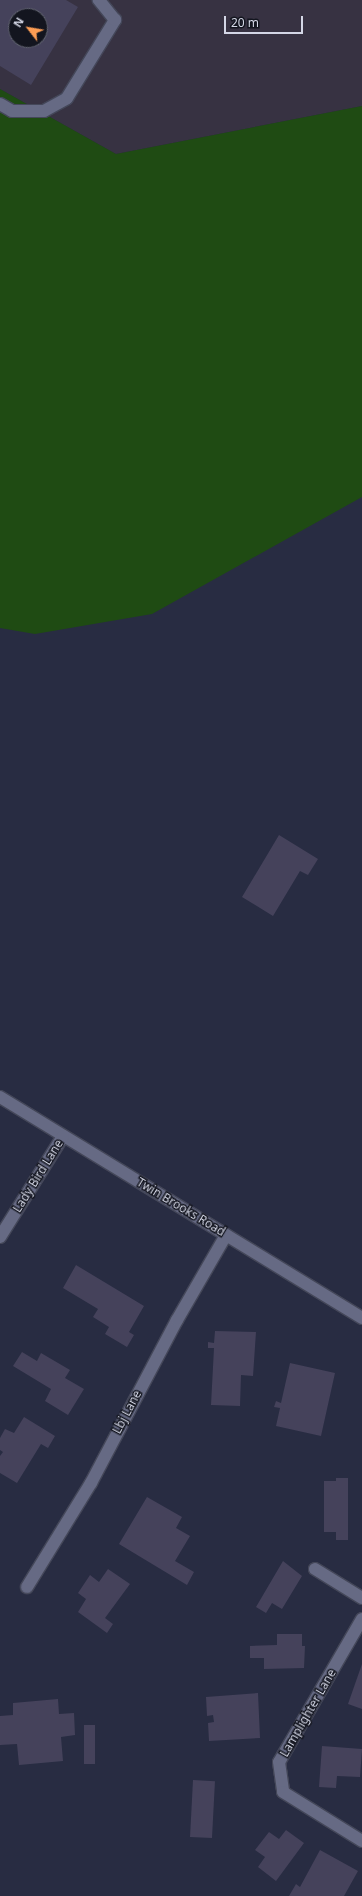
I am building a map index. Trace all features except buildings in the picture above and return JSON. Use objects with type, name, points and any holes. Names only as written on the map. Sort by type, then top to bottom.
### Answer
[{"type":"street","points":[[0,104],[12,111],[44,110],[67,98],[114,20],[99,0]]},
{"type":"street","name":"Twin Brooks Road","points":[[0,1097],[362,1318]]},
{"type":"street","name":"Lady Bird Lane","points":[[0,1237],[63,1136]]},
{"type":"street","name":"Lbj Lane","points":[[27,1587],[90,1483],[177,1320],[226,1235]]},
{"type":"street","points":[[315,1569],[362,1598]]},
{"type":"street","name":"Lamplighter Lane","points":[[362,1619],[280,1762],[283,1792],[362,1841]]},
{"type":"shaded area","points":[[0,0],[362,0],[362,106],[116,154],[0,89]]},
{"type":"green space","points":[[0,89],[116,154],[362,106],[362,497],[152,614],[35,634],[0,628]]}]
